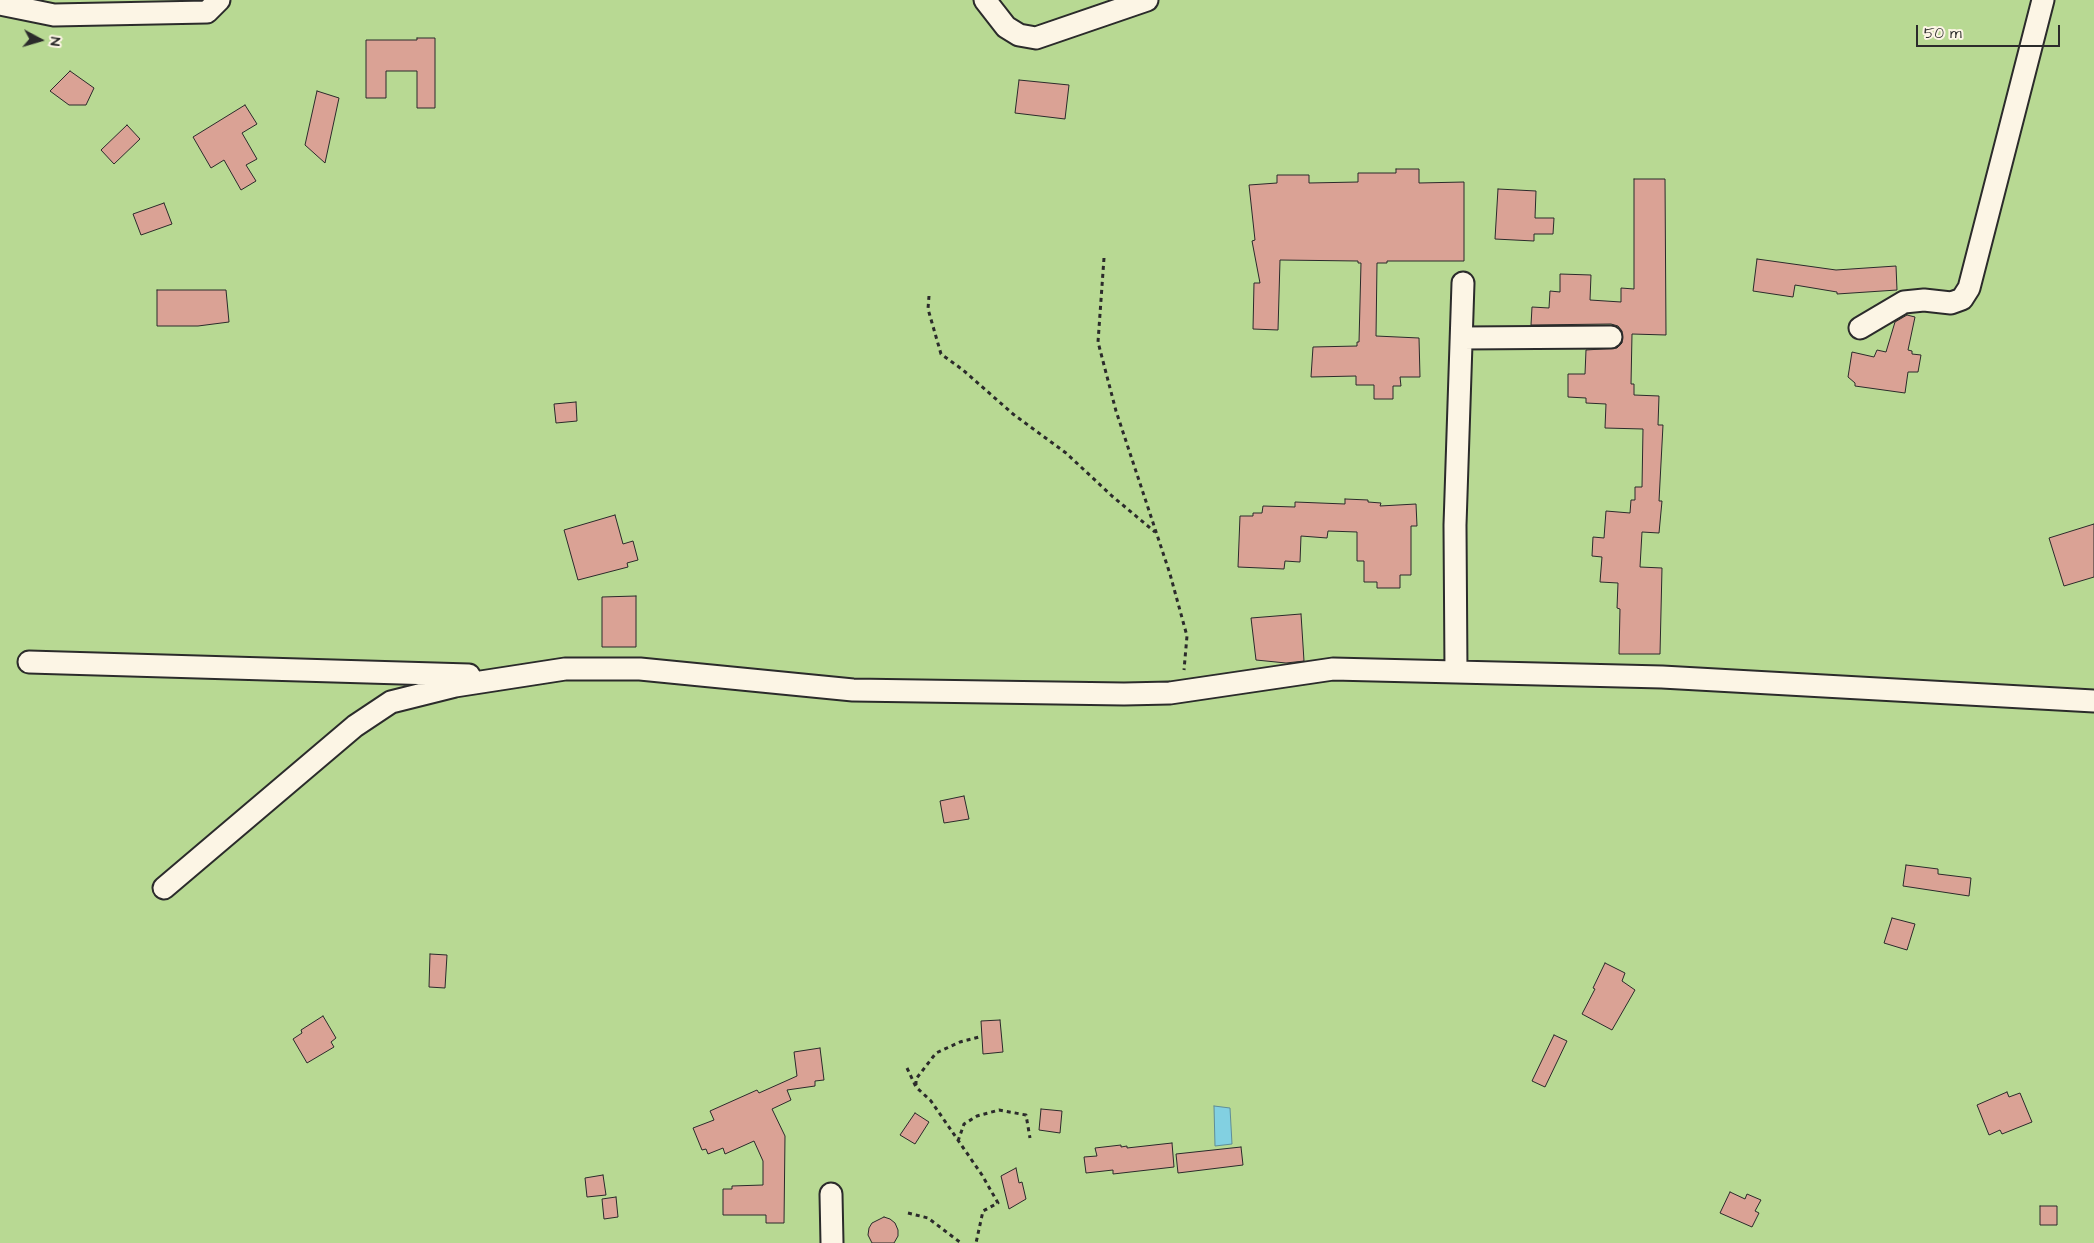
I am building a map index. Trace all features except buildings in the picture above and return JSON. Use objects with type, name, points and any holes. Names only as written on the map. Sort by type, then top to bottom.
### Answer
[{"type":"street","points":[[0,4],[54,15],[207,12],[219,0]]},
{"type":"street","points":[[985,0],[1006,27],[1019,35],[1036,38],[1147,0]]},
{"type":"street","points":[[1860,328],[1904,302],[1924,300],[1951,304],[1962,299],[1970,288],[2043,0]]},
{"type":"street","points":[[1456,672],[1455,525],[1463,283]]},
{"type":"street","points":[[1462,338],[1611,337]]},
{"type":"street","points":[[29,662],[518,677]]},
{"type":"street","points":[[164,888],[355,726],[390,702],[436,691],[565,669],[640,669],[853,690],[1124,694],[1182,691],[1332,669],[1662,677],[2021,699],[2094,701]]},
{"type":"street","points":[[831,1194],[832,1243]]},
{"type":"path","points":[[1104,258],[1098,342],[1116,411],[1170,574],[1188,636],[1182,691]]},
{"type":"path","points":[[929,296],[928,309],[941,354],[963,370],[1013,414],[1066,453],[1112,496],[1155,532]]},
{"type":"path","points":[[916,1087],[916,1079],[936,1053],[960,1042],[979,1038]]},
{"type":"path","points":[[907,1068],[916,1087],[931,1101],[982,1175],[998,1203],[983,1211],[976,1243]]},
{"type":"path","points":[[958,1142],[964,1124],[977,1116],[999,1110],[1026,1115],[1030,1138]]},
{"type":"path","points":[[908,1213],[928,1218],[961,1243]]},
{"type":"green space","points":[[0,0],[2094,0],[2094,1243],[0,1243]]},
{"type":"water","points":[[1214,1106],[1230,1108],[1232,1144],[1215,1146]]}]
